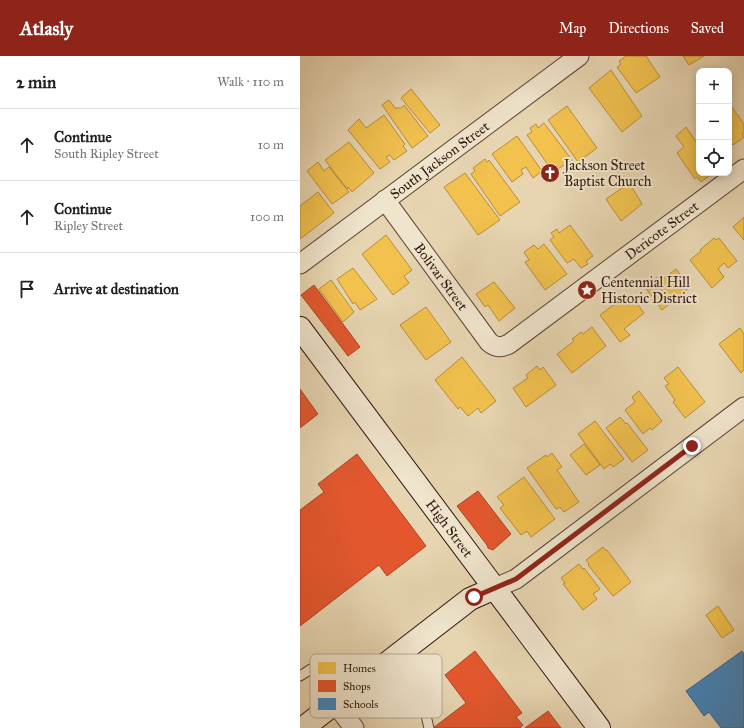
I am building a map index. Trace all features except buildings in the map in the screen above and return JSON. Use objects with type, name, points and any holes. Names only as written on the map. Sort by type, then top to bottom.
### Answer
[{"type":"main road","name":"High Street","points":[[300,328],[599,728]]},
{"type":"main road","points":[[400,654],[470,599],[495,588]]},
{"type":"main road","points":[[302,728],[315,718]]},
{"type":"street","name":"South Jackson Street","points":[[300,264],[579,56]]},
{"type":"street","name":"Dericote Street","points":[[502,347],[509,344],[744,169]]},
{"type":"street","name":"Bolivar Street","points":[[385,200],[489,342],[494,346],[502,347]]},
{"type":"street","points":[[495,588],[516,579],[744,407]]},
{"type":"street","points":[[346,718],[354,728]]},
{"type":"lane","points":[[300,676],[310,670]]},
{"type":"lane","points":[[427,718],[429,728]]},
{"type":"place","name":"Jackson Street Baptist Church","points":[[550,173]]},
{"type":"place","name":"Centennial Hill Historic District","points":[[587,290]]},
{"type":"route","points":[[474,597],[516,579],[692,446]]}]
